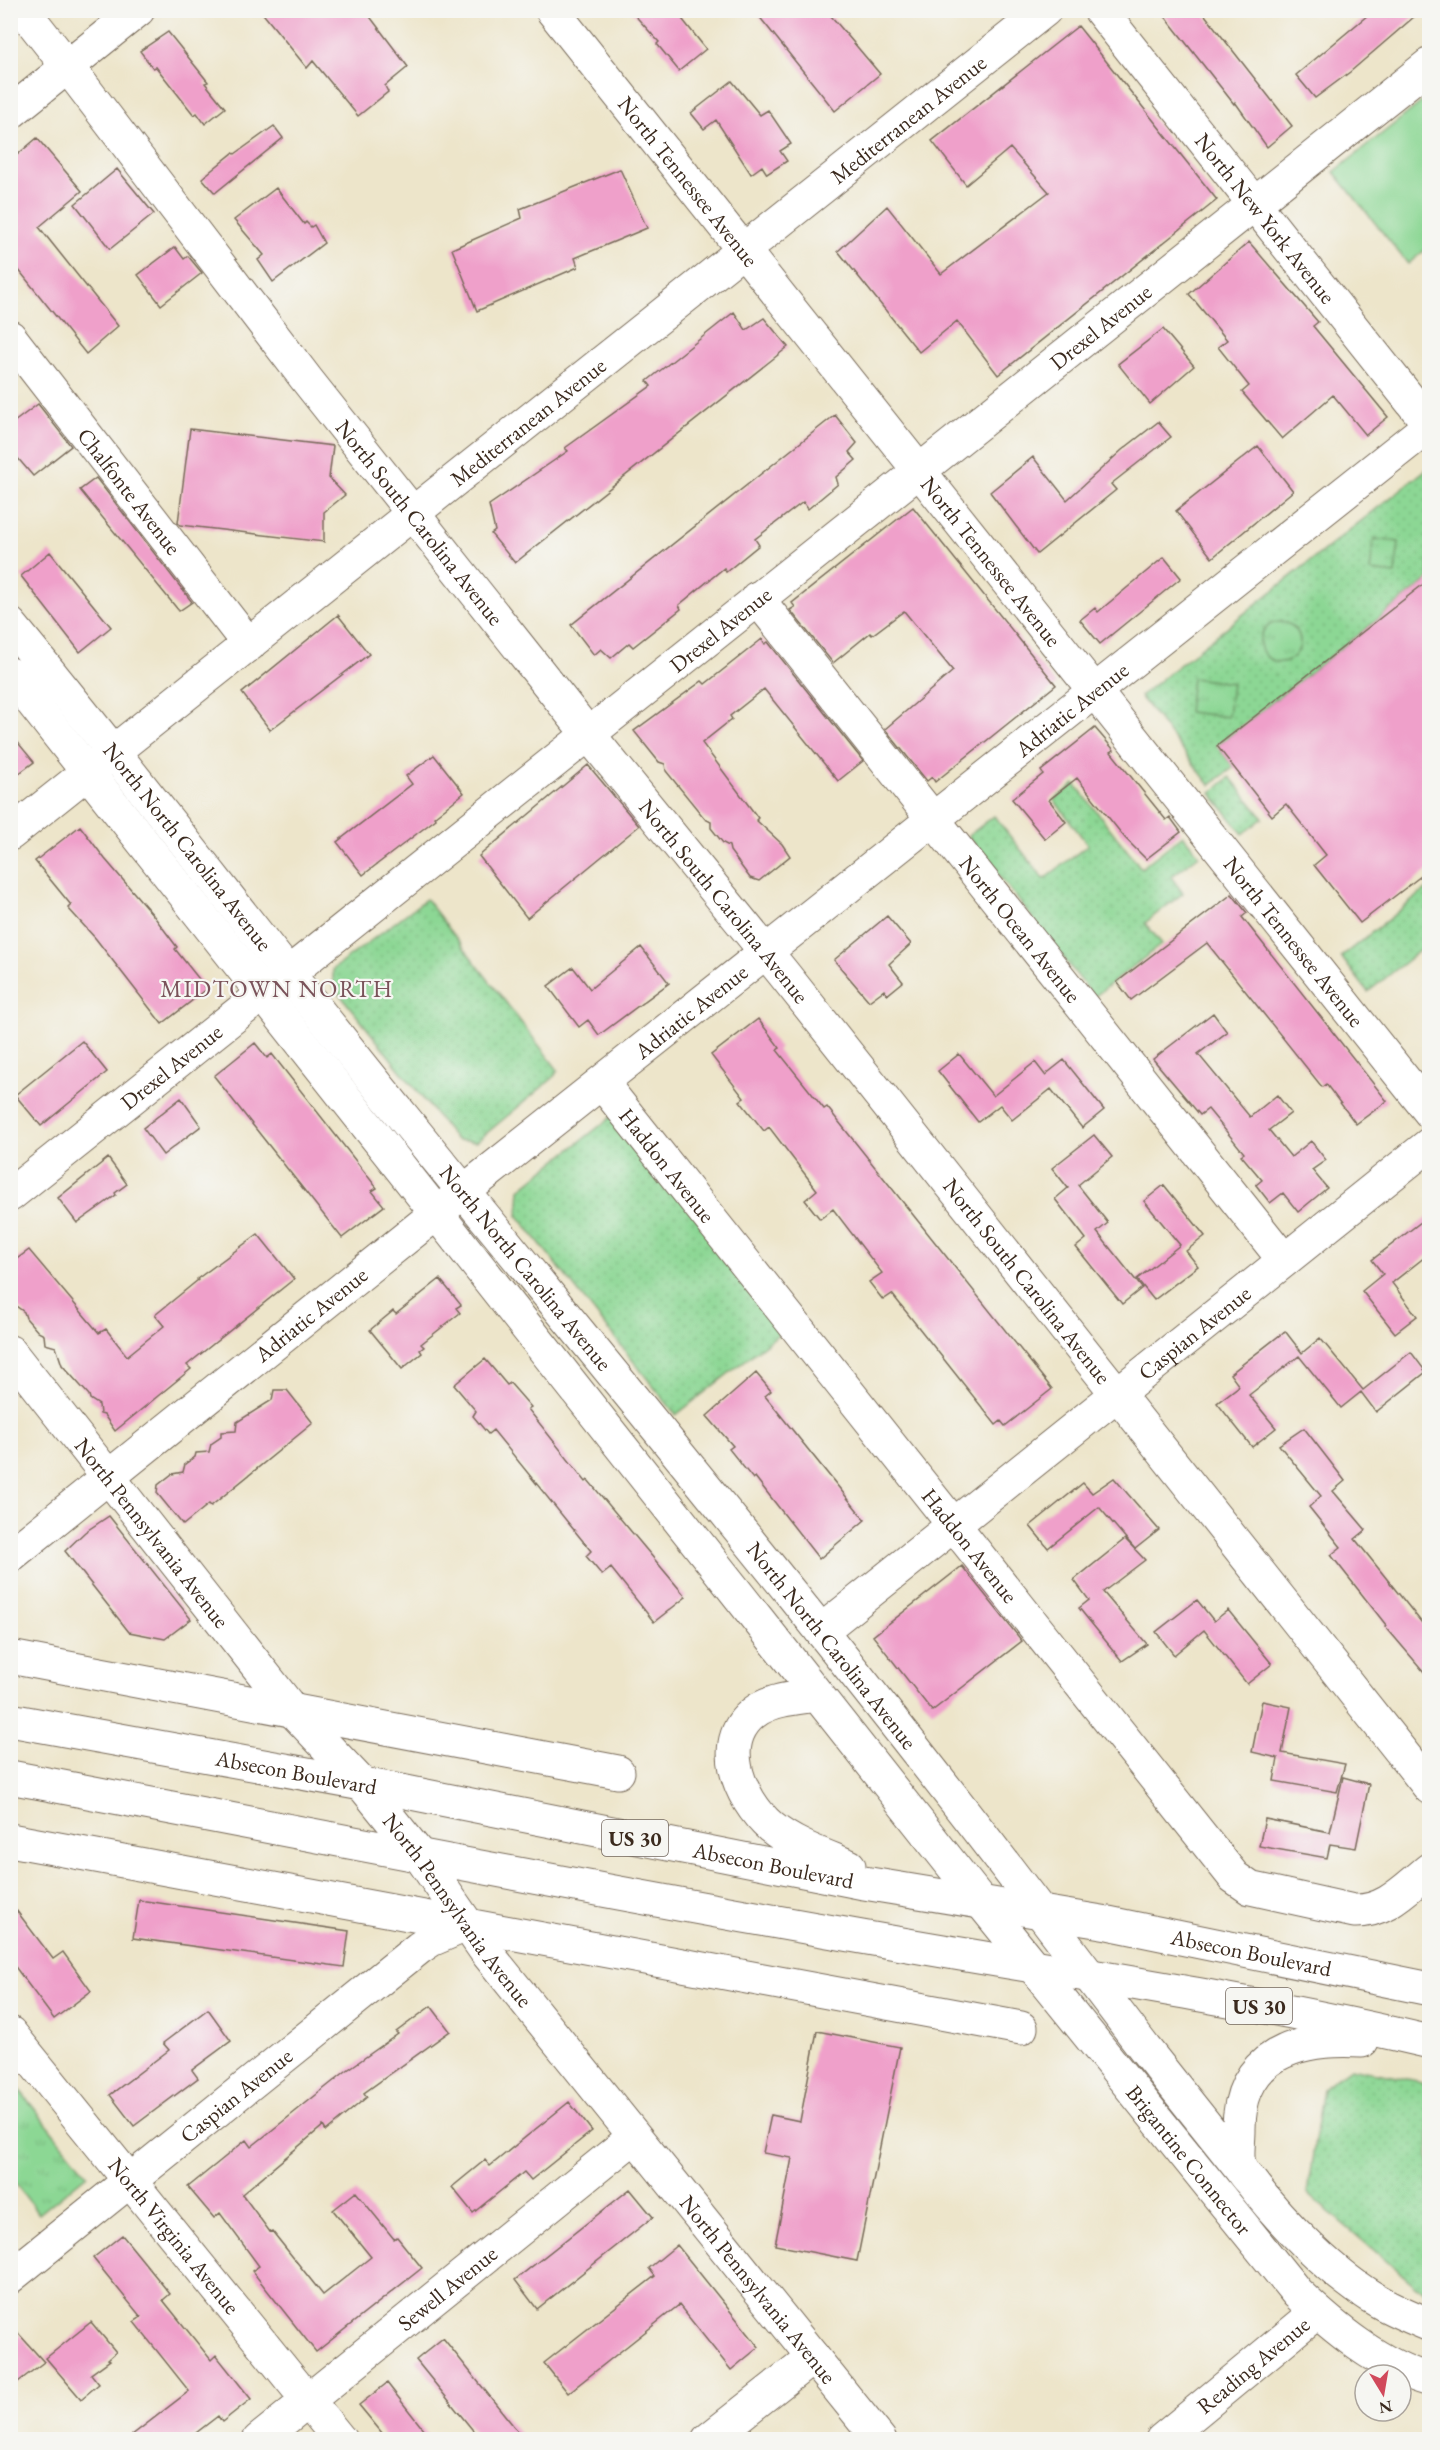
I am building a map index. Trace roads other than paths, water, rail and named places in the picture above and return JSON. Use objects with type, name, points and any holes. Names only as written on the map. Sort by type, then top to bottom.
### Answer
[{"type":"main road","name":"North South Carolina Avenue","points":[[23,10],[307,380],[1430,1788]]},
{"type":"main road","points":[[10,113],[138,10]]},
{"type":"main road","name":"North Tennessee Avenue","points":[[552,10],[1430,1112]]},
{"type":"main road","name":"Mediterranean Avenue","points":[[10,834],[1045,10]]},
{"type":"main road","name":"North New York Avenue","points":[[1100,10],[1430,425]]},
{"type":"main road","name":"Drexel Avenue","points":[[10,1195],[1430,64]]},
{"type":"main road","name":"Chalfonte Avenue","points":[[10,337],[249,645]]},
{"type":"main road","name":"Adriatic Avenue","points":[[10,1556],[463,1192],[1430,425]]},
{"type":"main road","name":"North Ocean Avenue","points":[[757,598],[932,821],[1031,941],[1284,1260]]},
{"type":"main road","name":"North North Carolina Avenue","points":[[10,624],[115,751],[274,984],[438,1213],[982,1903]]},
{"type":"main road","name":"North North Carolina Avenue","points":[[10,674],[90,771],[274,984],[463,1192],[820,1631],[1040,1911]]},
{"type":"main road","name":"Haddon Avenue","points":[[602,1083],[1234,1877],[1250,1888],[1354,1911],[1374,1909],[1393,1900],[1430,1869]]},
{"type":"main road","name":"Caspian Avenue","points":[[820,1631],[1430,1144]]},
{"type":"main road","name":"North Pennsylvania Avenue","points":[[10,1352],[292,1710],[362,1784],[420,1856],[466,1924],[634,2137],[880,2439]]},
{"type":"main road","points":[[10,1657],[618,1772]]},
{"type":"main road","points":[[816,1695],[779,1701],[758,1710],[749,1717],[737,1736],[734,1748],[735,1772],[740,1785],[760,1816],[784,1836],[909,1890]]},
{"type":"main road","name":"Absecon Boulevard","points":[[10,1720],[362,1784],[909,1890],[1108,1923],[1430,1989]]},
{"type":"main road","name":"US 30","points":[[10,1777],[831,1932],[1088,1975],[1345,2022],[1430,2043]]},
{"type":"main road","points":[[10,1840],[1021,2028]]},
{"type":"main road","name":"Brigantine Connector","points":[[982,1903],[1270,2262],[1317,2312],[1358,2344],[1426,2380]]},
{"type":"main road","name":"Brigantine Connector","points":[[1040,1911],[1262,2197],[1289,2228],[1343,2276],[1430,2336]]},
{"type":"main road","name":"Caspian Avenue","points":[[10,2277],[419,1948],[466,1924]]},
{"type":"main road","name":"North Virginia Avenue","points":[[10,2033],[340,2439]]},
{"type":"main road","points":[[1239,2167],[1239,2127],[1243,2099],[1258,2070],[1270,2059],[1286,2049],[1322,2040],[1430,2043]]},
{"type":"main road","name":"Sewell Avenue","points":[[259,2439],[634,2137]]},
{"type":"main road","points":[[1378,2302],[1430,2325]]},
{"type":"main road","name":"Reading Avenue","points":[[1162,2439],[1317,2312]]},
{"type":"main road","points":[[708,2439],[813,2357]]},
{"type":"district","name":"MIDTOWN NORTH","points":[[277,988]]}]
